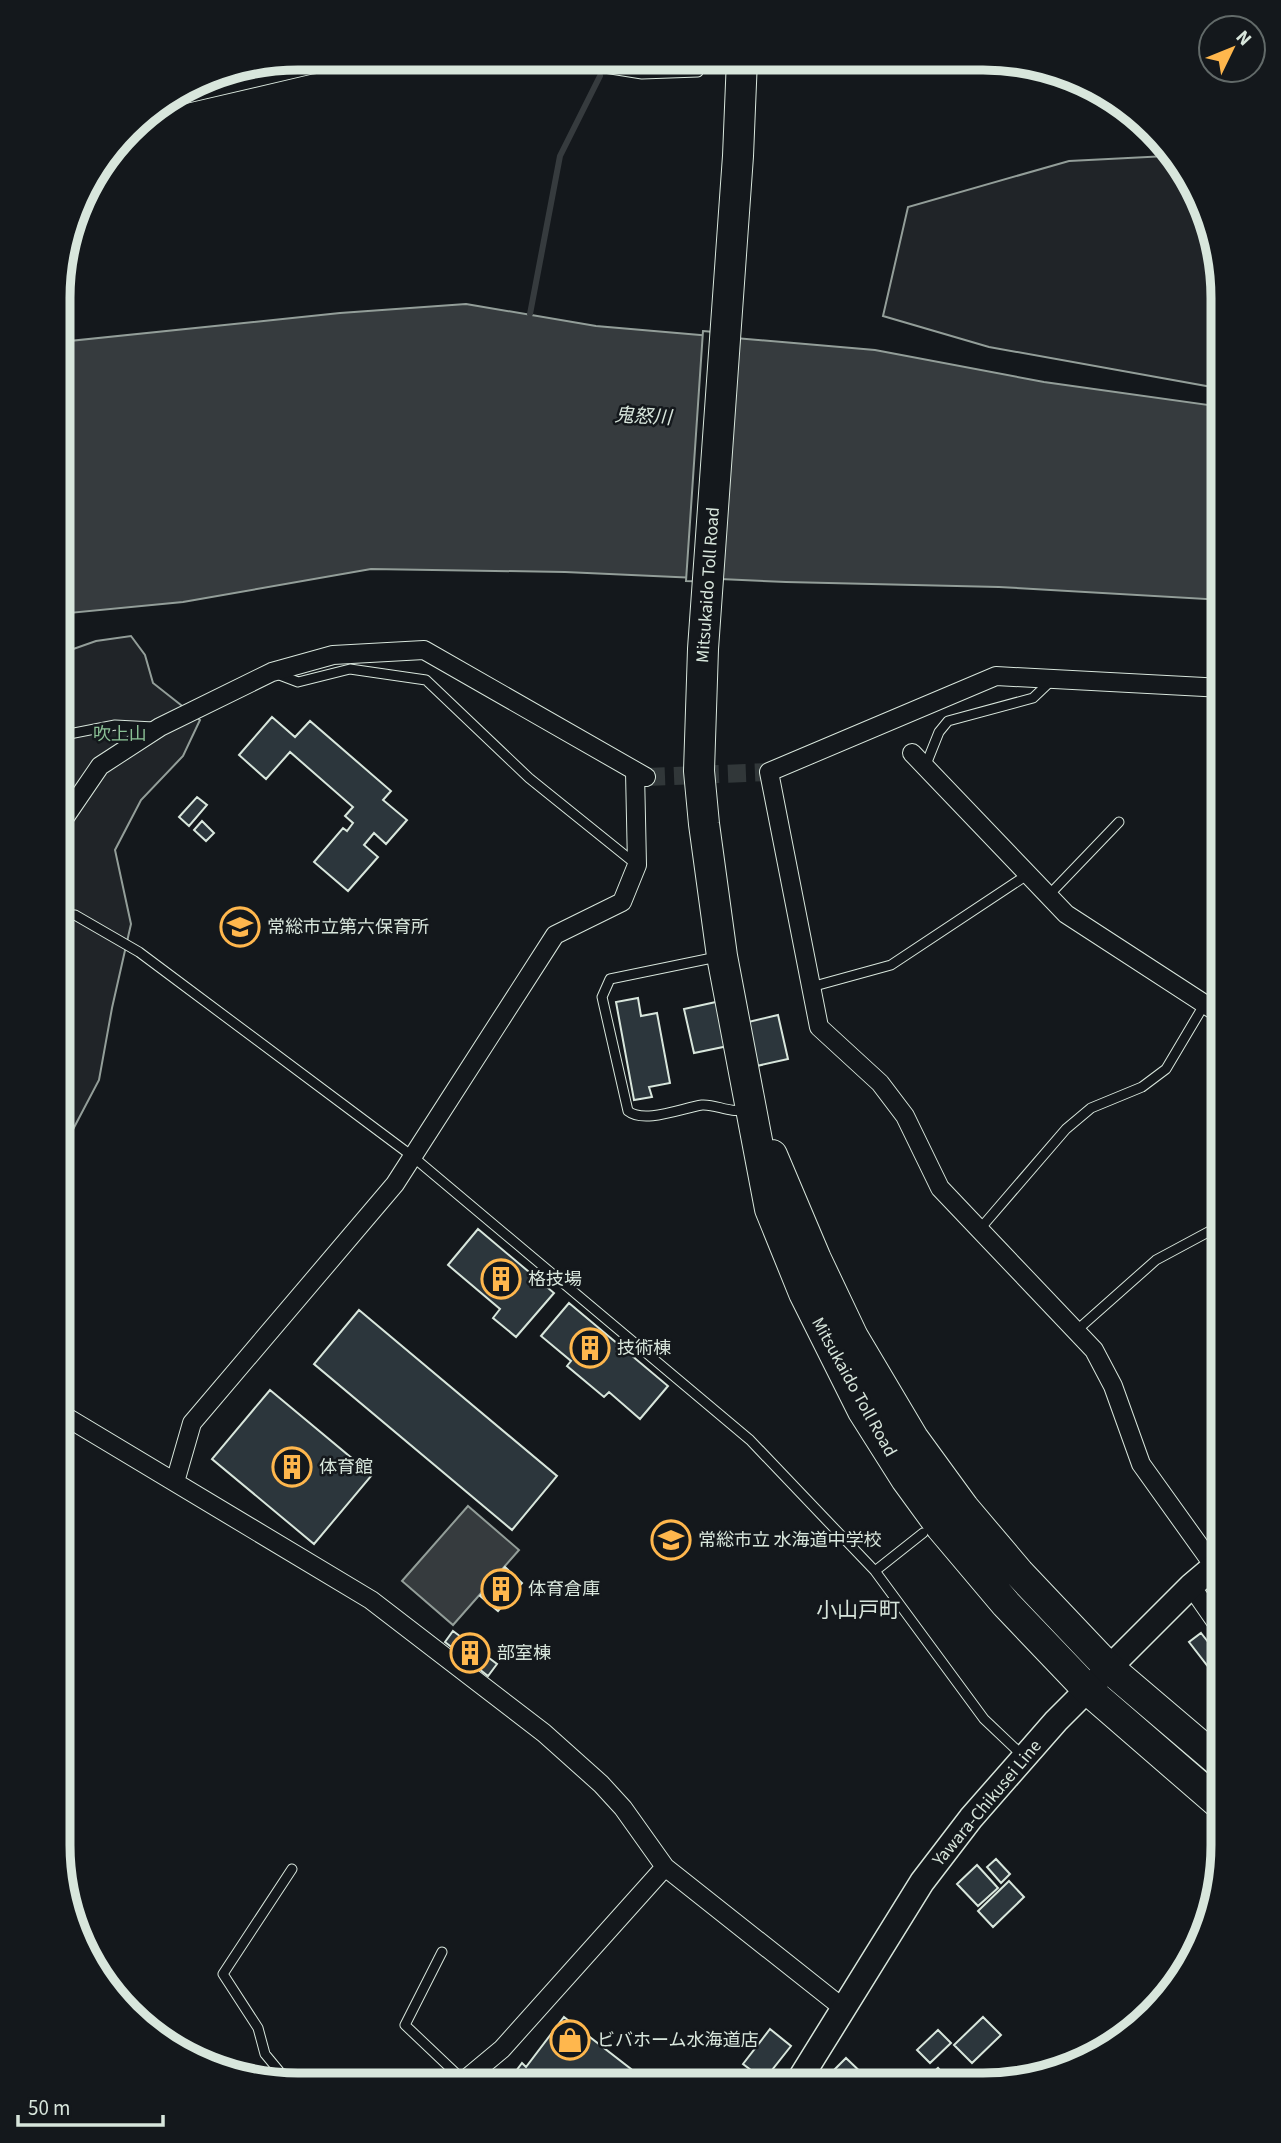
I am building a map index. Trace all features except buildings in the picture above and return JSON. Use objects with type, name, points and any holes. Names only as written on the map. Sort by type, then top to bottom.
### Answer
[{"type":"highway","name":"Mitsukaido Toll Road","points":[[742,70],[704,649],[699,771],[722,956],[771,1209],[804,1293],[863,1411],[906,1479],[941,1527],[1006,1605],[1088,1690],[1211,1797]]},
{"type":"highway","name":"Mitsukaido Toll Road","points":[[750,1107],[853,1337],[913,1438],[990,1540],[1110,1668],[1211,1755]]},
{"type":"main road","name":"Yawara-Chikusei Line","points":[[809,2073],[843,2008],[922,1882],[971,1818],[1056,1721],[1211,1569]]},
{"type":"street","points":[[70,810],[100,766],[160,727],[272,672],[333,655],[424,650],[641,775],[637,865],[622,902],[555,935],[395,1184],[192,1423],[175,1482]]},
{"type":"street","points":[[1211,687],[996,676],[769,772],[819,1027],[880,1083],[905,1116],[940,1188],[1094,1350],[1113,1385],[1141,1464],[1211,1554]]},
{"type":"street","points":[[912,753],[1066,914],[1211,1009]]},
{"type":"street","points":[[70,1419],[371,1600],[544,1733],[601,1784],[623,1808],[665,1867],[843,2008]]},
{"type":"street","points":[[1191,1586],[1211,1615]]},
{"type":"street","points":[[473,2073],[502,2049],[665,1867]]},
{"type":"lane","points":[[191,97],[308,70]]},
{"type":"lane","points":[[617,70],[642,74],[698,72]]},
{"type":"lane","points":[[272,672],[298,682],[349,669],[426,680],[529,778],[637,865]]},
{"type":"lane","points":[[925,767],[939,732],[948,721],[1033,698],[1054,678]]},
{"type":"lane","points":[[70,734],[115,725],[160,727]]},
{"type":"lane","points":[[1048,896],[1119,822]]},
{"type":"lane","points":[[811,987],[891,965],[1027,875]]},
{"type":"lane","points":[[70,915],[75,915],[139,952],[412,1156],[750,1440],[875,1571],[984,1719],[1024,1758]]},
{"type":"lane","points":[[722,956],[610,979],[603,997],[628,1111],[633,1115],[644,1117],[706,1105],[736,1112],[750,1107]]},
{"type":"lane","points":[[979,1230],[1066,1129],[1090,1108],[1142,1087],[1166,1069],[1204,1005]]},
{"type":"lane","points":[[1076,1331],[1156,1260],[1211,1230]]},
{"type":"lane","points":[[875,1571],[923,1533]]},
{"type":"lane","points":[[280,2072],[265,2054],[258,2028],[223,1974],[292,1869]]},
{"type":"lane","points":[[442,1952],[405,2025],[453,2073]]},
{"type":"green space","points":[[1162,156],[1180,184],[1194,211],[1207,254],[1211,283],[1211,387],[989,347],[883,316],[908,207],[1069,161]]},
{"type":"green space","name":"吹上山","points":[[131,636],[145,655],[153,683],[200,720],[183,756],[141,800],[115,850],[131,924],[99,1080],[70,1135],[70,650],[96,641]]},
{"type":"water","name":"鬼怒川","points":[[466,304],[596,326],[875,350],[1044,382],[1211,405],[1211,599],[999,587],[786,582],[565,572],[371,569],[183,602],[70,613],[70,341],[340,313]]},
{"type":"water","points":[[468,1506],[519,1550],[453,1625],[402,1581]]},
{"type":"pier","points":[[703,331],[736,334],[719,582],[686,581]]},
{"type":"waterway","points":[[530,314],[560,156],[600,76]]},
{"type":"tunnel","points":[[647,777],[769,772]]},
{"type":"place","name":"常総市立第六保育所","points":[[240,927]]},
{"type":"place","name":"格技場","points":[[501,1279]]},
{"type":"place","name":"技術棟","points":[[590,1348]]},
{"type":"place","name":"体育館","points":[[292,1467]]},
{"type":"place","name":"常総市立 水海道中学校","points":[[671,1540]]},
{"type":"place","name":"体育倉庫","points":[[501,1589]]},
{"type":"place","name":"部室棟","points":[[470,1653]]},
{"type":"place","name":"ビバホーム水海道店","points":[[570,2040]]},
{"type":"district","name":"小山戸町","points":[[858,1610]]}]
